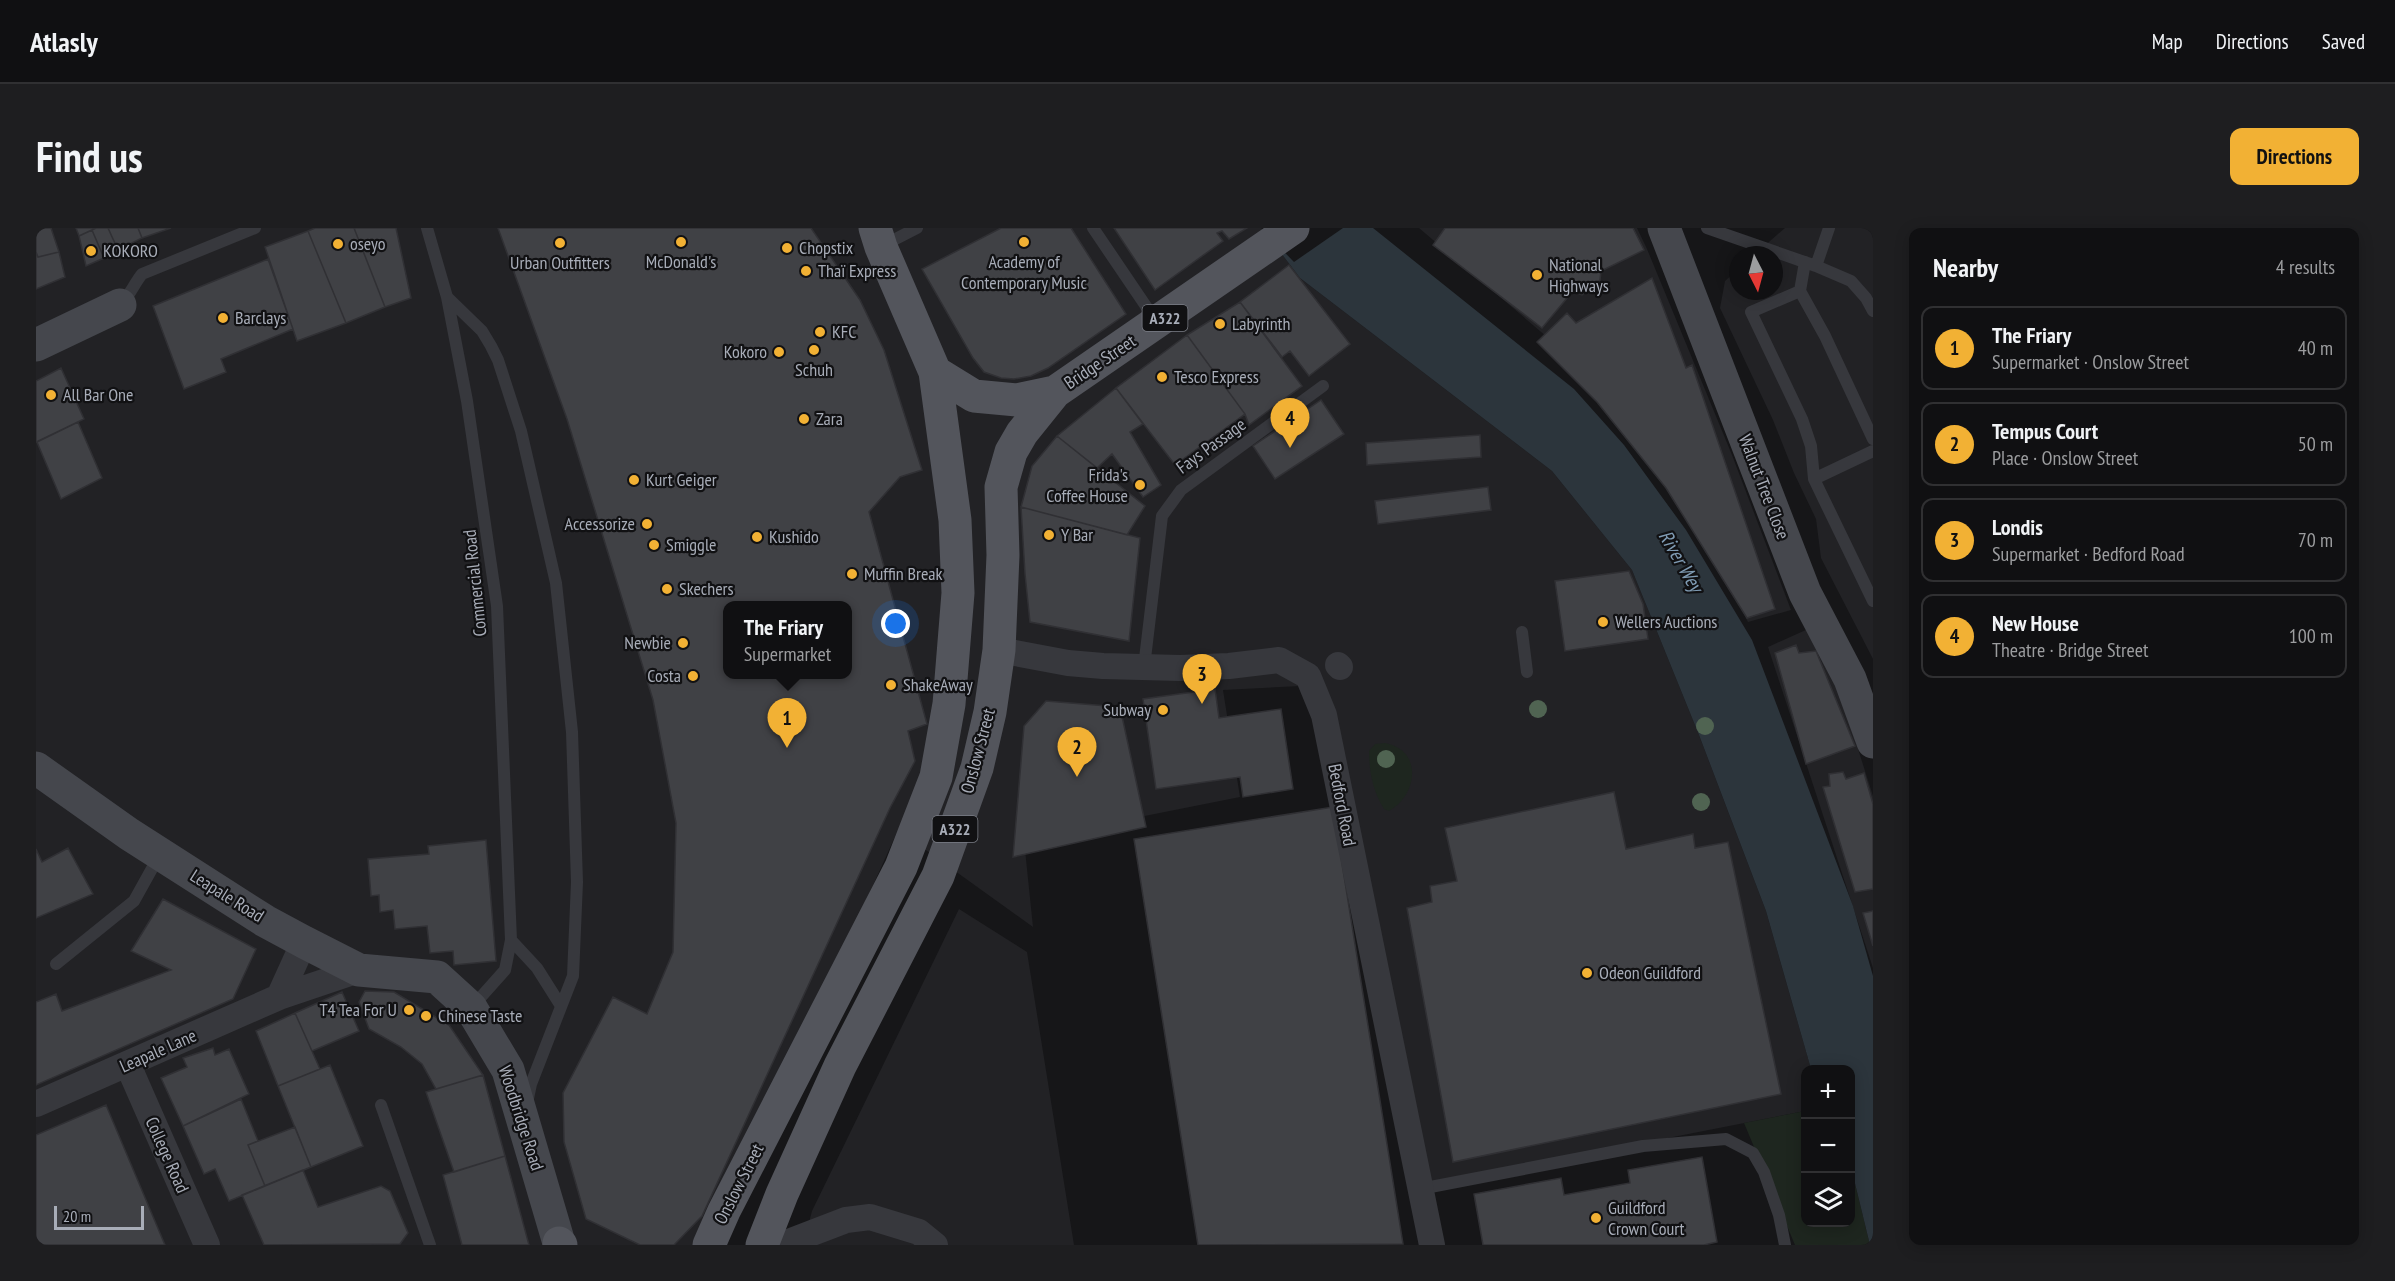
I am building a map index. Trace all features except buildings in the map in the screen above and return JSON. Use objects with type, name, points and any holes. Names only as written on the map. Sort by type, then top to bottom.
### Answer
[{"type":"main road","name":"Bridge Street","points":[[1055,392],[1150,313],[1283,235]]},
{"type":"main road","name":"Onslow Street","points":[[709,1245],[724,1211],[901,867],[936,777],[949,704],[958,593],[955,520],[935,372],[878,237]]},
{"type":"main road","name":"A322","points":[[935,372],[974,396],[1017,400],[1055,392]]},
{"type":"main road","name":"Onslow Street","points":[[762,1245],[782,1194],[840,1066],[938,876],[977,768],[990,712],[999,650],[1003,555],[1001,487],[1011,453],[1022,433],[1055,392]]},
{"type":"street","name":"Walnut Tree Close","points":[[1664,228],[1805,592],[1850,679],[1873,742]]},
{"type":"street","points":[[36,345],[120,305]]},
{"type":"street","name":"Bedford Road","points":[[999,650],[1068,663],[1144,667],[1229,666],[1279,660],[1308,676],[1324,715],[1432,1245]]},
{"type":"street","name":"Leapale Road","points":[[36,768],[160,854],[266,921],[304,942],[359,970],[437,977]]},
{"type":"street","points":[[279,997],[304,942]]},
{"type":"street","name":"Leapale Lane","points":[[36,1104],[279,997],[359,970]]},
{"type":"street","name":"Woodbridge Road","points":[[437,977],[471,1008],[508,1070],[560,1244]]},
{"type":"street","name":"College Road","points":[[128,1065],[207,1245]]},
{"type":"street","points":[[781,1245],[846,1220],[870,1217],[920,1232],[935,1245]]},
{"type":"lane","points":[[120,305],[128,298],[132,285],[142,274],[255,228]]},
{"type":"lane","name":"Commercial Road","points":[[427,228],[447,297],[467,401],[497,606],[511,940],[505,970],[471,1008]]},
{"type":"lane","points":[[878,237],[917,228]]},
{"type":"lane","points":[[1092,228],[1150,313]]},
{"type":"lane","points":[[1707,228],[1851,280],[1866,298],[1873,311]]},
{"type":"lane","points":[[1828,228],[1810,264],[1800,291],[1751,312],[1802,420],[1811,446],[1814,479],[1873,601]]},
{"type":"lane","points":[[1800,291],[1825,336],[1873,439]]},
{"type":"lane","points":[[447,297],[482,331],[498,360],[521,431],[556,583],[572,732],[577,871],[573,976],[531,1084],[523,1119]]},
{"type":"lane","name":"Fays Passage","points":[[1144,667],[1162,516],[1181,490],[1323,386]]},
{"type":"lane","points":[[1814,479],[1873,451]]},
{"type":"lane","points":[[1522,632],[1527,672]]},
{"type":"lane","points":[[56,964],[134,902],[160,854]]},
{"type":"lane","points":[[511,940],[537,968],[561,1006]]},
{"type":"lane","points":[[381,1105],[430,1245]]},
{"type":"lane","points":[[1420,1189],[1643,1146],[1726,1139],[1753,1153],[1764,1172],[1779,1215],[1785,1245]]},
{"type":"shaded area","points":[[36,228],[1262,228],[1300,278],[1552,471],[1632,570],[1699,735],[1766,911],[1810,1065],[1801,1065],[1801,1112],[1419,1187],[1321,685],[1223,690],[1240,797],[1024,840],[1033,927],[898,830],[736,1189],[706,1245],[36,1245]]},
{"type":"shaded area","points":[[1419,228],[1637,228],[1732,455],[1791,610],[1748,622],[1669,469],[1547,337]]},
{"type":"shaded area","points":[[1785,228],[1873,228],[1873,659],[1821,558],[1816,519],[1794,473],[1773,420],[1720,308],[1725,281],[1729,277],[1729,300],[1783,300],[1783,246],[1764,246]]},
{"type":"shaded area","points":[[1808,629],[1838,686],[1873,796],[1873,968],[1768,647]]},
{"type":"shaded area","points":[[1385,743],[1397,747],[1406,754],[1411,763],[1412,774],[1406,795],[1389,811],[1384,809],[1377,795],[1372,781],[1369,759],[1369,751],[1375,744]]},
{"type":"shaded area","points":[[959,909],[1027,952],[1074,1245],[803,1245],[812,1211]]},
{"type":"shaded area","points":[[1801,1112],[1801,1227],[1855,1227],[1855,1183],[1870,1245],[1795,1245],[1744,1123]]},
{"type":"water","name":"River Wey","points":[[1262,228],[1373,228],[1574,389],[1624,445],[1686,530],[1752,640],[1853,906],[1873,976],[1873,1245],[1870,1245],[1855,1183],[1855,1065],[1810,1065],[1766,911],[1699,735],[1632,570],[1552,471],[1300,278]]},
{"type":"pier","points":[[1261,228],[1343,228],[1294,262]]},
{"type":"place","name":"McDonald's","points":[[681,242]]},
{"type":"place","name":"Academy of Contemporary Music","points":[[1024,242]]},
{"type":"place","name":"Urban Outfitters","points":[[560,243]]},
{"type":"place","name":"oseyo","points":[[338,244]]},
{"type":"place","name":"Chopstix","points":[[787,248]]},
{"type":"place","name":"KOKORO","points":[[91,251]]},
{"type":"place","name":"Thaï Express","points":[[806,271]]},
{"type":"place","name":"National Highways","points":[[1537,275]]},
{"type":"place","name":"Barclays","points":[[223,318]]},
{"type":"place","name":"Labyrinth","points":[[1220,324]]},
{"type":"place","name":"KFC","points":[[820,332]]},
{"type":"place","name":"Schuh","points":[[814,350]]},
{"type":"place","name":"Kokoro","points":[[779,352]]},
{"type":"place","name":"Tesco Express","points":[[1162,377]]},
{"type":"place","name":"All Bar One","points":[[51,395]]},
{"type":"place","name":"Zara","points":[[804,419]]},
{"type":"place","name":"New House","points":[[1290,448]]},
{"type":"place","name":"Kurt Geiger","points":[[634,480]]},
{"type":"place","name":"Frida's Coffee House","points":[[1140,485]]},
{"type":"place","name":"Accessorize","points":[[647,524]]},
{"type":"place","name":"Y Bar","points":[[1049,535]]},
{"type":"place","name":"Kushido","points":[[757,537]]},
{"type":"place","name":"Smiggle","points":[[654,545]]},
{"type":"place","name":"Muffin Break","points":[[852,574]]},
{"type":"place","name":"Skechers","points":[[667,589]]},
{"type":"place","name":"Wellers Auctions","points":[[1603,622]]},
{"type":"place","name":"Newbie","points":[[683,643]]},
{"type":"place","name":"Costa","points":[[693,676]]},
{"type":"place","name":"ShakeAway","points":[[891,685]]},
{"type":"place","name":"Londis","points":[[1202,704]]},
{"type":"place","name":"Subway","points":[[1163,710]]},
{"type":"place","name":"The Friary","points":[[787,748]]},
{"type":"place","name":"Tempus Court","points":[[1077,777]]},
{"type":"place","name":"Odeon Guildford","points":[[1587,973]]},
{"type":"place","name":"T4 Tea For U","points":[[409,1010]]},
{"type":"place","name":"Chinese Taste","points":[[426,1016]]},
{"type":"place","name":"Guildford Crown Court","points":[[1596,1218]]}]
